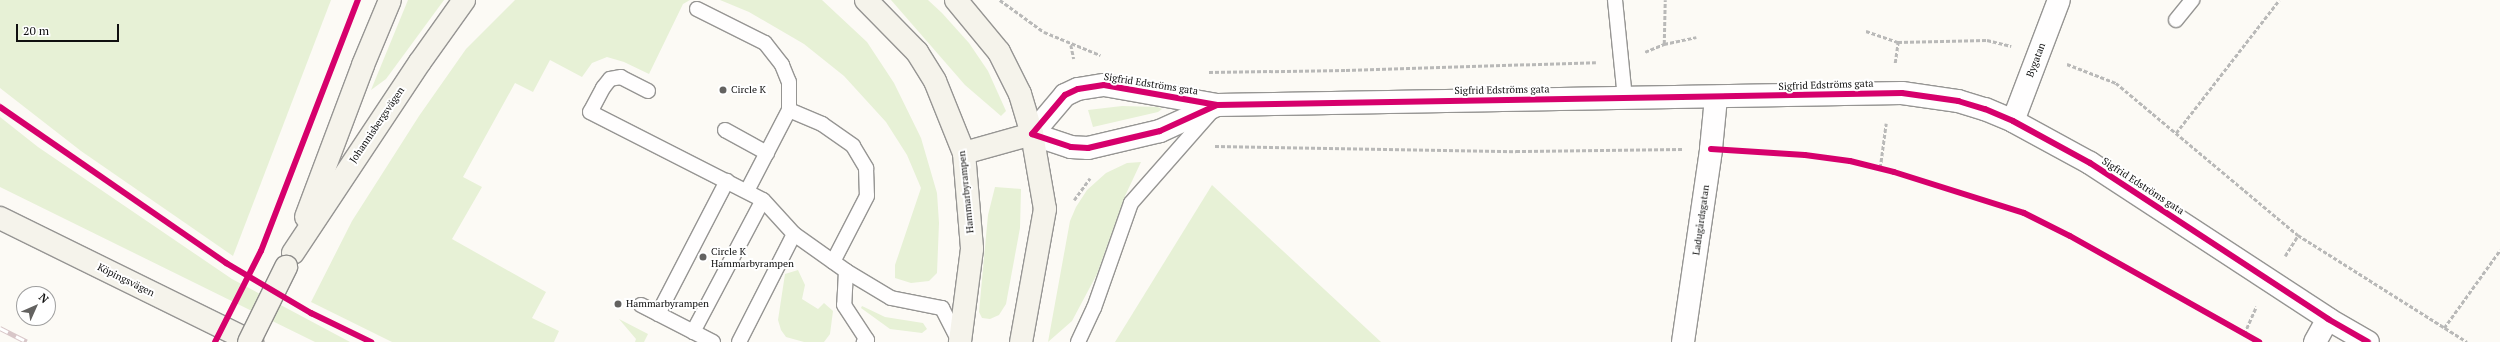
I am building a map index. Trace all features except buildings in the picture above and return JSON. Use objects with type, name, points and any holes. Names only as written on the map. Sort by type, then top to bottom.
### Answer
[{"type":"main road","name":"Johannisbergsvägen","points":[[250,342],[289,260],[363,64],[390,0]]},
{"type":"main road","name":"Johannisbergsvägen","points":[[289,260],[420,62],[464,0]]},
{"type":"main road","name":"Hammarbyrampen","points":[[866,0],[917,52],[935,81],[964,153],[972,249],[960,342]]},
{"type":"main road","points":[[956,0],[999,52],[1020,94],[1032,134],[1045,209],[1022,342]]},
{"type":"main road","points":[[964,153],[1032,134]]},
{"type":"main road","name":"Köpingsvägen","points":[[0,218],[250,342]]},
{"type":"street","name":"Bygatan","points":[[2013,121],[2059,0]]},
{"type":"street","name":"Sigfrid Edströms gata","points":[[1217,105],[1160,131],[1088,148],[1071,147],[1032,134],[1065,95],[1078,89],[1104,85],[1217,105],[1625,98],[1716,98],[1902,93],[1958,101],[1985,109],[2013,121],[2090,163],[2328,319],[2368,342]]},
{"type":"street","name":"Ladugårdsgatan","points":[[1683,342],[1711,149],[1716,98]]},
{"type":"street","points":[[2315,342],[2328,319]]},
{"type":"lane","points":[[1615,0],[1625,98]]},
{"type":"lane","points":[[2176,20],[2192,0]]},
{"type":"lane","points":[[697,9],[765,43],[782,65],[789,82],[789,110],[746,191]]},
{"type":"lane","points":[[648,91],[621,77],[610,79],[603,88],[590,112],[763,200],[794,234],[846,271],[891,298],[942,308],[960,342]]},
{"type":"lane","points":[[1078,342],[1094,308],[1131,203],[1217,105]]},
{"type":"lane","points":[[789,110],[822,124],[853,146],[866,168],[867,196],[833,262]]},
{"type":"lane","points":[[725,130],[767,153]]},
{"type":"lane","points":[[658,314],[727,181]]},
{"type":"lane","points":[[693,332],[763,200]]},
{"type":"lane","points":[[739,342],[794,234]]},
{"type":"lane","points":[[846,271],[844,305],[869,341]]},
{"type":"lane","points":[[641,305],[713,342]]},
{"type":"path","points":[[1000,0],[1044,32],[1071,45],[1104,56]]},
{"type":"path","points":[[1664,44],[1665,0]]},
{"type":"path","points":[[2176,134],[2279,0]]},
{"type":"path","points":[[1866,31],[1898,42],[1987,40],[2039,54],[2116,83],[2298,235],[2467,342]]},
{"type":"path","points":[[1203,72],[1346,70],[1622,62],[1664,44],[1696,37]]},
{"type":"path","points":[[1178,150],[1226,145],[1516,151],[1711,149]]},
{"type":"path","points":[[1872,167],[1887,170]]},
{"type":"path","points":[[1073,203],[1092,174]]},
{"type":"path","points":[[2444,328],[2500,250]]},
{"type":"path","points":[[2237,330],[2249,337]]},
{"type":"green space","points":[[0,0],[331,0],[233,256],[81,151],[0,88]]},
{"type":"green space","points":[[408,0],[444,0],[386,79],[371,90]]},
{"type":"green space","points":[[515,0],[690,0],[683,4],[649,74],[624,62],[607,57],[592,63],[582,77],[550,60],[533,92],[515,83],[463,177],[482,187],[452,239],[546,292],[532,318],[559,331],[554,342],[392,342],[311,302],[352,221],[419,116],[466,49]]},
{"type":"green space","points":[[720,0],[822,0],[867,42],[894,83],[921,138],[937,193],[939,223],[937,273],[929,281],[911,283],[895,278],[895,265],[921,188],[907,155],[886,122],[844,76],[804,44],[749,12]]},
{"type":"green space","points":[[891,0],[928,0],[942,13],[969,43],[988,71],[1006,111],[1001,116],[965,85]]},
{"type":"green space","points":[[1122,106],[1158,107],[1162,109],[1158,112],[1093,127],[1088,110]]},
{"type":"green space","points":[[0,117],[38,147],[232,279],[350,342],[315,342],[0,187]]},
{"type":"green space","points":[[1141,162],[1125,196],[1097,274],[1072,321],[1048,342],[1070,221],[1076,207],[1087,190],[1106,173],[1127,163]]},
{"type":"green space","points":[[1212,185],[1381,342],[1115,342]]},
{"type":"green space","points":[[995,187],[1021,189],[1020,228],[1006,304],[999,315],[990,319],[982,318],[979,312],[988,215]]},
{"type":"green space","points":[[798,270],[805,285],[802,299],[818,309],[824,303],[833,311],[830,334],[824,342],[804,342],[786,337],[781,330],[778,320],[785,274]]},
{"type":"green space","points":[[862,306],[885,317],[923,323],[927,329],[922,333],[890,329],[861,308]]},
{"type":"green space","points":[[619,319],[648,334],[644,342],[635,342],[636,339]]},
{"type":"railway","points":[[0,328],[27,342]]},
{"type":"cycle path","points":[[215,342],[261,251],[358,0]]},
{"type":"cycle path","points":[[1217,105],[1160,131],[1088,148],[1071,147],[1032,134],[1065,95],[1078,89],[1104,85],[1217,105],[1902,93],[1958,101],[1985,109],[2013,121],[2090,163],[2328,319],[2368,342]]},
{"type":"cycle path","points":[[0,107],[226,263],[311,313],[371,342]]},
{"type":"cycle path","points":[[1711,149],[1805,155],[1850,161],[1894,172],[2024,213],[2070,236],[2259,342]]},
{"type":"place","name":"Circle K","points":[[723,90]]},
{"type":"place","name":"Circle K Hammarbyrampen","points":[[703,257]]},
{"type":"place","name":"Hammarbyrampen","points":[[618,304]]}]
